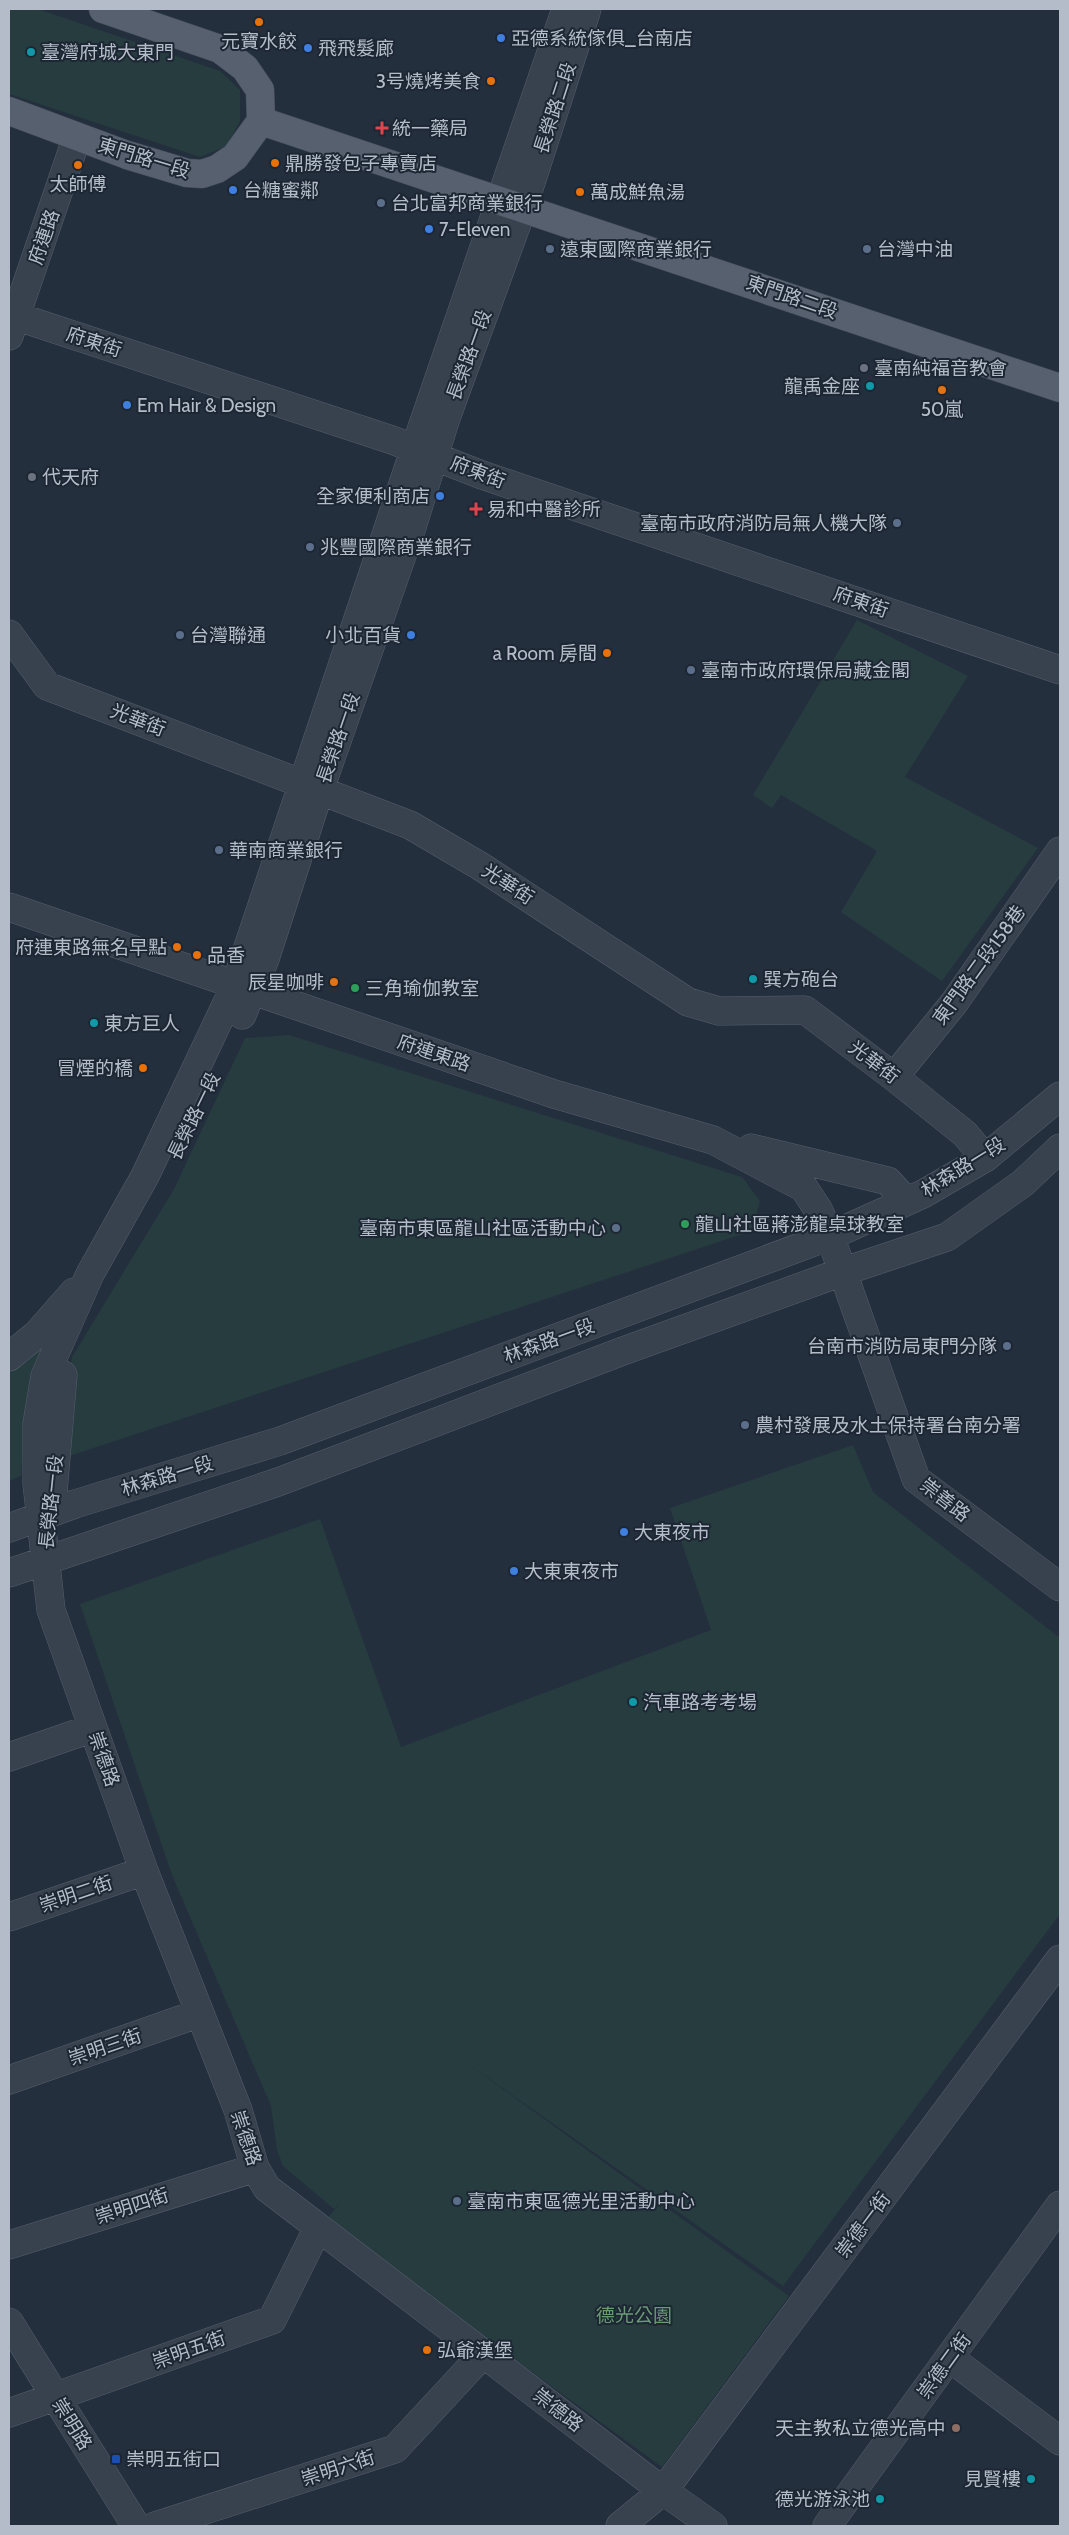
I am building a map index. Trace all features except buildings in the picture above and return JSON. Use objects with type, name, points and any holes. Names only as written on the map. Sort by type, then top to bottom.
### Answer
[{"type":"main road","points":[[103,9],[220,49],[245,68],[258,85],[261,121],[511,203]]},
{"type":"main road","name":"東門路一段","points":[[9,111],[77,137],[168,168],[202,174],[217,169],[235,156],[261,121]]},
{"type":"main road","name":"東門路二段","points":[[511,203],[1060,388]]},
{"type":"street","name":"長榮路二段","points":[[511,203],[566,9]]},
{"type":"street","name":"長榮路二段","points":[[511,203],[587,9]]},
{"type":"street","name":"府連路","points":[[11,322],[77,137]]},
{"type":"street","name":"長榮路一段","points":[[45,1560],[46,1515],[60,1389],[67,1354],[165,1178],[244,989],[311,786],[412,527],[424,452],[511,203]]},
{"type":"street","name":"府東街","points":[[11,322],[424,452],[482,475],[1060,670]]},
{"type":"street","name":"光華街","points":[[9,634],[47,686],[410,825],[480,866],[688,1002],[719,1011],[805,1010],[894,1077],[965,1134],[985,1158]]},
{"type":"street","name":"東門路二段158巷","points":[[894,1077],[954,1003],[1060,851]]},
{"type":"street","name":"府連東路","points":[[9,906],[244,989],[554,1094],[713,1140],[804,1188],[819,1211],[830,1236]]},
{"type":"street","name":"長榮路一段","points":[[46,1515],[36,1458],[37,1424],[45,1376],[90,1274],[145,1176],[244,989]]},
{"type":"street","name":"林森路一段","points":[[9,1528],[280,1441],[830,1236],[906,1201],[985,1158],[1060,1096]]},
{"type":"street","points":[[713,1140],[806,1160],[888,1181],[906,1201]]},
{"type":"street","name":"林森路一段","points":[[9,1573],[278,1482],[623,1351],[842,1272],[947,1238],[1023,1183],[1060,1148]]},
{"type":"street","name":"崇善路","points":[[830,1236],[916,1479],[1060,1587]]},
{"type":"street","points":[[9,1357],[37,1334],[90,1274]]},
{"type":"street","name":"崇德路","points":[[45,1560],[51,1610],[144,1871],[238,2110],[255,2168],[267,2188],[651,2482],[713,2526]]},
{"type":"street","points":[[9,1757],[93,1728]]},
{"type":"street","name":"崇明二街","points":[[9,1917],[144,1871]]},
{"type":"street","name":"崇德一街","points":[[620,2526],[664,2490],[1060,1959]]},
{"type":"street","name":"崇明三街","points":[[9,2080],[200,2013]]},
{"type":"street","name":"崇明四街","points":[[9,2245],[255,2168]]},
{"type":"street","name":"崇德二街","points":[[827,2526],[1060,2205]]},
{"type":"street","name":"崇明五街","points":[[9,2412],[272,2320],[318,2228]]},
{"type":"street","name":"崇明路","points":[[9,2322],[136,2526]]},
{"type":"street","name":"崇明六街","points":[[155,2526],[395,2449],[484,2353]]},
{"type":"street","points":[[950,2358],[1060,2441]]},
{"type":"green space","points":[[9,9],[38,9],[220,71],[240,90],[240,121],[227,146],[200,157],[9,94]]},
{"type":"green space","points":[[857,620],[968,676],[905,777],[1038,848],[942,981],[841,912],[877,851],[781,795],[772,808],[753,795]]},
{"type":"green space","points":[[289,1035],[742,1177],[760,1201],[752,1231],[66,1457],[64,1408],[72,1357],[174,1189],[245,1038]]},
{"type":"green space","points":[[45,1349],[29,1391],[21,1476],[9,1481],[9,1370],[32,1351]]},
{"type":"green space","name":"德光公園","points":[[853,1445],[873,1492],[1060,1638],[1060,1914],[783,2286],[467,2063],[789,2296],[662,2467],[325,2221],[340,2203],[334,2209],[283,2166],[277,2150],[271,2106],[172,1875],[80,1604],[320,1519],[401,1747],[711,1630],[670,1508]]},
{"type":"place","name":"元寶水餃","points":[[259,22]]},
{"type":"place","name":"亞德系統傢俱_台南店","points":[[501,38]]},
{"type":"place","name":"飛飛髮廊","points":[[308,48]]},
{"type":"place","name":"臺灣府城大東門","points":[[31,52]]},
{"type":"place","name":"3号燒烤美食","points":[[491,81]]},
{"type":"place","name":"統一藥局","points":[[382,128]]},
{"type":"place","name":"鼎勝發包子專賣店","points":[[275,163]]},
{"type":"place","name":"太師傅","points":[[78,165]]},
{"type":"place","name":"台糖蜜鄰","points":[[233,190]]},
{"type":"place","name":"萬成鮮魚湯","points":[[580,192]]},
{"type":"place","name":"台北富邦商業銀行","points":[[381,203]]},
{"type":"place","name":"7-Eleven","points":[[429,229]]},
{"type":"place","name":"遠東國際商業銀行","points":[[550,249]]},
{"type":"place","name":"台灣中油","points":[[867,249]]},
{"type":"place","name":"臺南純福音教會","points":[[864,368]]},
{"type":"place","name":"龍禹金座","points":[[870,386]]},
{"type":"place","name":"50嵐","points":[[942,390]]},
{"type":"place","name":"Em Hair & Design","points":[[127,405]]},
{"type":"place","name":"代天府","points":[[32,477]]},
{"type":"place","name":"全家便利商店","points":[[440,496]]},
{"type":"place","name":"易和中醫診所","points":[[476,509]]},
{"type":"place","name":"臺南市政府消防局無人機大隊","points":[[897,523]]},
{"type":"place","name":"兆豐國際商業銀行","points":[[310,547]]},
{"type":"place","name":"台灣聯通","points":[[180,635]]},
{"type":"place","name":"小北百貨","points":[[411,635]]},
{"type":"place","name":"a Room 房間","points":[[607,653]]},
{"type":"place","name":"臺南市政府環保局藏金閣","points":[[691,670]]},
{"type":"place","name":"華南商業銀行","points":[[219,850]]},
{"type":"place","name":"府連東路無名早點","points":[[177,947]]},
{"type":"place","name":"品香","points":[[197,955]]},
{"type":"place","name":"巽方砲台","points":[[753,979]]},
{"type":"place","name":"辰星咖啡","points":[[334,982]]},
{"type":"place","name":"三角瑜伽教室","points":[[355,988]]},
{"type":"place","name":"東方巨人","points":[[94,1023]]},
{"type":"place","name":"冒煙的橋","points":[[143,1068]]},
{"type":"place","name":"龍山社區蔣澎龍桌球教室","points":[[685,1224]]},
{"type":"place","name":"臺南市東區龍山社區活動中心","points":[[616,1228]]},
{"type":"place","name":"台南市消防局東門分隊","points":[[1007,1346]]},
{"type":"place","name":"農村發展及水土保持署台南分署","points":[[745,1425]]},
{"type":"place","name":"大東夜市","points":[[624,1532]]},
{"type":"place","name":"大東東夜市","points":[[514,1571]]},
{"type":"place","name":"汽車路考考場","points":[[633,1702]]},
{"type":"place","name":"臺南市東區德光里活動中心","points":[[457,2201]]},
{"type":"place","name":"弘爺漢堡","points":[[427,2350]]},
{"type":"place","name":"天主教私立德光高中","points":[[956,2428]]},
{"type":"place","name":"崇明五街口","points":[[116,2459]]},
{"type":"place","name":"見賢樓","points":[[1031,2479]]},
{"type":"place","name":"德光游泳池","points":[[880,2499]]}]
